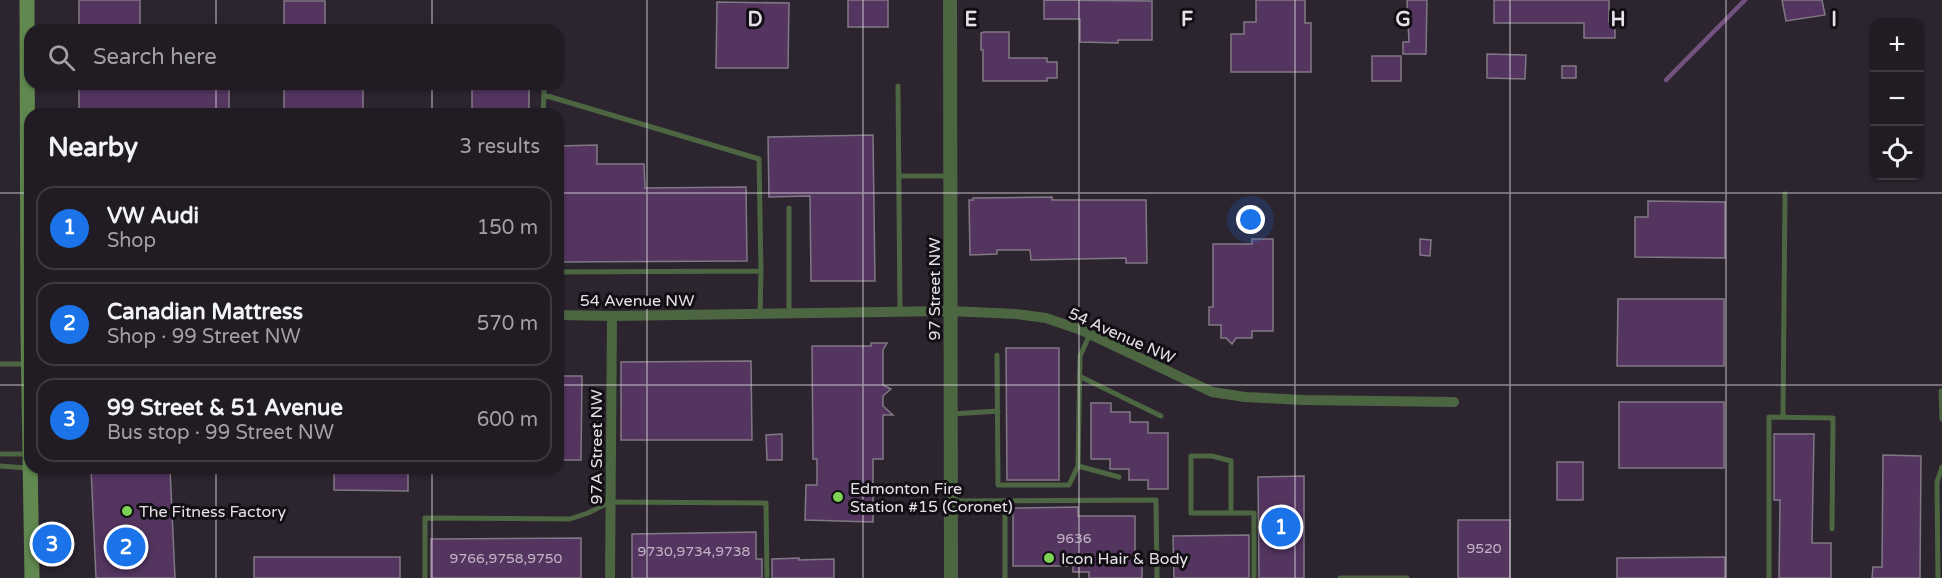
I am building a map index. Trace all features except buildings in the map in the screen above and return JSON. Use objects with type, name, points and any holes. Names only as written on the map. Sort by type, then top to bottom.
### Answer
[{"type":"main road","points":[[27,0],[27,24]]},
{"type":"main road","points":[[28,90],[28,108]]},
{"type":"main road","points":[[29,474],[32,578]]},
{"type":"street","name":"97 Street NW","points":[[950,0],[951,578]]},
{"type":"street","name":"54 Avenue NW","points":[[564,315],[950,311],[1016,314],[1046,318],[1090,334],[1212,392],[1292,400],[1454,402]]},
{"type":"street","name":"97A Street NW","points":[[610,578],[612,316]]},
{"type":"lane","points":[[898,86],[900,312]]},
{"type":"lane","points":[[543,108],[544,90]]},
{"type":"lane","points":[[544,95],[759,159],[760,314]]},
{"type":"lane","points":[[899,176],[950,176]]},
{"type":"lane","points":[[1783,417],[1785,194]]},
{"type":"lane","points":[[789,208],[789,314]]},
{"type":"lane","points":[[564,272],[761,271]]},
{"type":"lane","points":[[997,356],[998,485],[1070,485],[1078,466],[1080,356],[1090,334]]},
{"type":"lane","points":[[0,364],[24,364]]},
{"type":"lane","points":[[1079,376],[1161,416]]},
{"type":"lane","points":[[1941,391],[1942,419]]},
{"type":"lane","points":[[950,414],[998,411]]},
{"type":"lane","points":[[1769,578],[1769,417],[1833,418],[1832,528]]},
{"type":"lane","points":[[0,453],[24,460]]},
{"type":"lane","points":[[1232,513],[1231,461],[1212,456],[1191,456],[1191,513],[1232,513],[1254,513],[1254,578]]},
{"type":"lane","points":[[0,466],[24,462]]},
{"type":"lane","points":[[1078,466],[1119,477]]},
{"type":"lane","points":[[1938,578],[1937,482],[1942,467]]},
{"type":"lane","points":[[951,501],[1156,500],[1156,578]]},
{"type":"lane","points":[[1005,501],[1005,578]]},
{"type":"lane","points":[[425,578],[425,518],[570,519],[610,502],[766,503],[767,578]]},
{"type":"lane","points":[[1340,578],[1407,578]]},
{"type":"waterway","points":[[1666,80],[1745,0]]},
{"type":"place","name":"Edmonton Fire Station #15 (Coronet)","points":[[838,497]]},
{"type":"place","name":"The Fitness Factory","points":[[127,511]]},
{"type":"place","name":"VW Audi","points":[[1281,527]]},
{"type":"place","name":"99 Street & 51 Avenue","points":[[52,544]]},
{"type":"place","name":"Canadian Mattress","points":[[126,547]]},
{"type":"place","name":"Icon Hair & Body","points":[[1049,558]]}]
